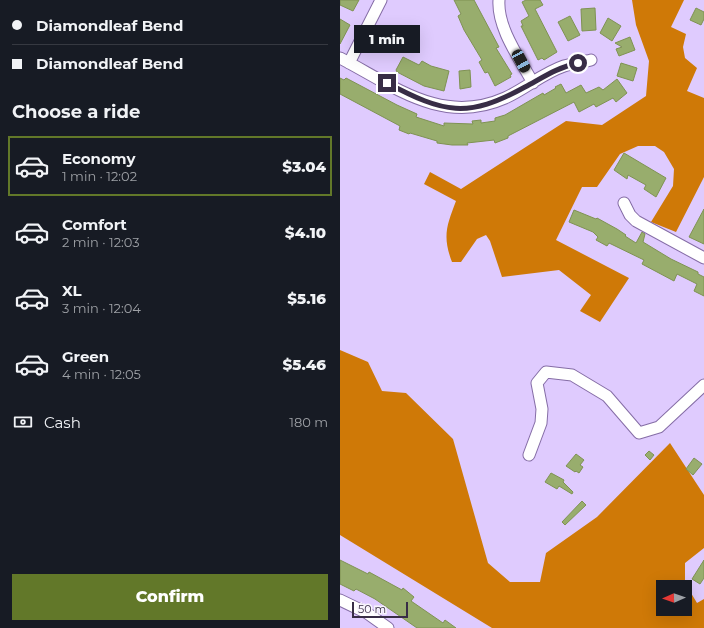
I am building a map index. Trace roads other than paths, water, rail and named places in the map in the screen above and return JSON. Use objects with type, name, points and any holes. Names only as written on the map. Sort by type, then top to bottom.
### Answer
[{"type":"street","points":[[381,0],[345,61],[426,103],[449,108],[463,109],[482,106],[504,98],[564,66],[591,60]]},
{"type":"street","points":[[499,0],[498,12],[501,24],[533,83]]},
{"type":"street","points":[[624,203],[630,215],[636,221],[704,258]]},
{"type":"street","points":[[529,455],[541,424],[542,408],[537,383],[546,372],[572,375],[607,396],[639,433],[659,426],[704,385]]},
{"type":"street","points":[[340,600],[367,613],[388,628]]}]
